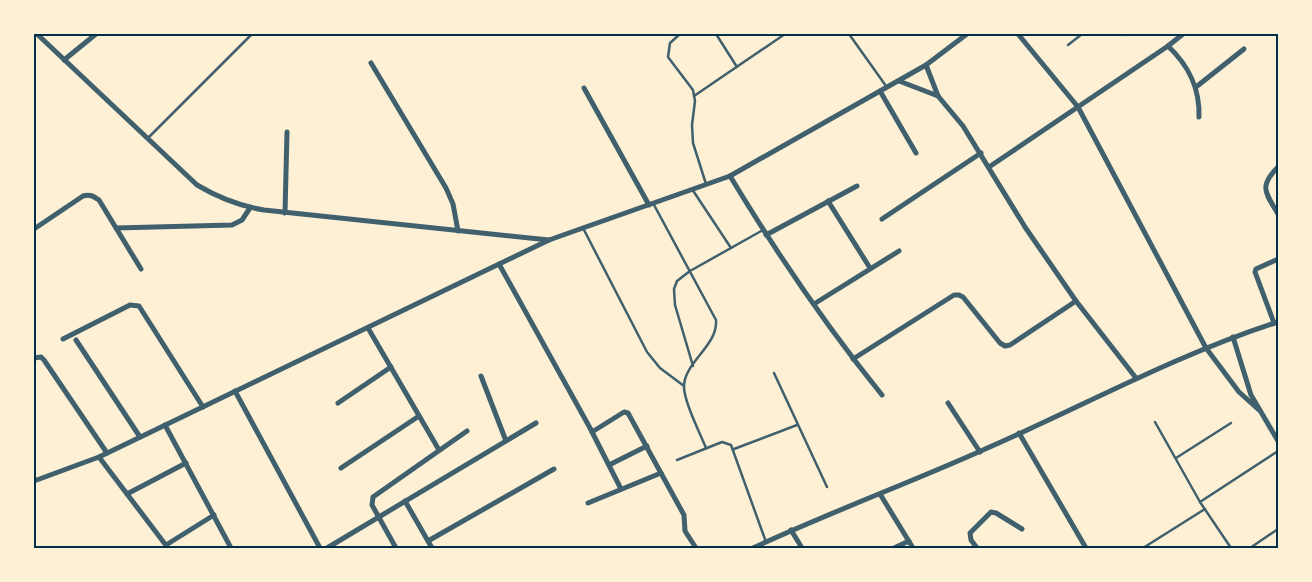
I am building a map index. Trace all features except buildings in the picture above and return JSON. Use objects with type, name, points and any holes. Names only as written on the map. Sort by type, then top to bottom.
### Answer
[{"type":"street","points":[[37,34],[197,185],[220,198],[250,208],[285,213],[549,240]]},
{"type":"street","points":[[64,60],[96,34]]},
{"type":"street","points":[[34,481],[99,457],[549,240],[730,176],[926,65],[968,34]]},
{"type":"street","points":[[1018,34],[1078,107],[1206,348],[1239,392],[1259,410]]},
{"type":"street","points":[[990,167],[1168,46],[1182,34]]},
{"type":"street","points":[[1168,46],[1180,57],[1196,87],[1199,107],[1198,118]]},
{"type":"street","points":[[1196,87],[1244,49]]},
{"type":"street","points":[[371,63],[446,188],[453,204],[458,231]]},
{"type":"street","points":[[926,65],[938,96],[964,126],[1025,227],[1076,301],[1136,378]]},
{"type":"street","points":[[899,81],[938,96]]},
{"type":"street","points":[[584,88],[651,204]]},
{"type":"street","points":[[880,91],[916,153]]},
{"type":"street","points":[[285,213],[286,132]]},
{"type":"street","points":[[882,219],[981,153]]},
{"type":"street","points":[[1278,167],[1270,175],[1265,190],[1278,214]]},
{"type":"street","points":[[730,176],[764,232],[853,359],[882,395]]},
{"type":"street","points":[[764,232],[857,186]]},
{"type":"street","points":[[34,229],[83,196],[88,195],[99,200],[141,268]]},
{"type":"street","points":[[828,201],[870,268]]},
{"type":"street","points":[[116,228],[232,225],[242,220],[250,208]]},
{"type":"street","points":[[814,304],[899,251]]},
{"type":"street","points":[[753,548],[791,530],[980,452],[1136,378],[1233,337],[1276,323],[1255,272],[1278,259]]},
{"type":"street","points":[[499,264],[592,432],[621,489]]},
{"type":"street","points":[[853,359],[954,295],[963,297],[1000,343],[1005,346],[1076,301]]},
{"type":"street","points":[[63,339],[130,305],[139,306],[203,407]]},
{"type":"street","points":[[368,328],[439,450]]},
{"type":"street","points":[[1233,337],[1246,382],[1259,410],[1278,441]]},
{"type":"street","points":[[76,340],[140,437]]},
{"type":"street","points":[[34,358],[41,357],[44,360],[106,453]]},
{"type":"street","points":[[338,403],[391,367]]},
{"type":"street","points":[[481,376],[506,441]]},
{"type":"street","points":[[235,391],[320,548]]},
{"type":"street","points":[[948,403],[980,452]]},
{"type":"street","points":[[592,432],[626,412],[628,414],[684,515],[685,531],[696,548]]},
{"type":"street","points":[[341,468],[419,416]]},
{"type":"street","points":[[327,548],[536,423]]},
{"type":"street","points":[[165,425],[231,548]]},
{"type":"street","points":[[396,548],[372,505],[373,497],[467,431]]},
{"type":"street","points":[[1019,433],[1086,548]]},
{"type":"street","points":[[609,465],[647,446]]},
{"type":"street","points":[[99,457],[167,547],[214,515]]},
{"type":"street","points":[[127,494],[186,464]]},
{"type":"street","points":[[428,541],[554,469]]},
{"type":"street","points":[[588,503],[661,473]]},
{"type":"street","points":[[880,494],[913,548]]},
{"type":"street","points":[[405,501],[432,548]]},
{"type":"street","points":[[977,548],[971,540],[970,533],[990,512],[996,513],[1022,530]]},
{"type":"street","points":[[791,530],[802,548]]},
{"type":"street","points":[[894,548],[908,540]]},
{"type":"lane","points":[[148,138],[252,34]]},
{"type":"lane","points":[[680,34],[670,43],[668,57],[693,90],[695,101],[692,125],[693,143],[706,184]]},
{"type":"lane","points":[[716,34],[737,67]]},
{"type":"lane","points":[[694,96],[785,34]]},
{"type":"lane","points":[[849,34],[887,88]]},
{"type":"lane","points":[[1068,44],[1082,34]]},
{"type":"lane","points":[[692,189],[731,248]]},
{"type":"lane","points":[[651,204],[716,320],[715,332],[686,375],[684,386],[685,395],[706,448]]},
{"type":"lane","points":[[583,228],[647,352],[660,368],[684,386]]},
{"type":"lane","points":[[693,366],[675,305],[674,289],[677,281],[690,271],[764,232]]},
{"type":"lane","points":[[774,373],[827,487]]},
{"type":"lane","points":[[1155,422],[1200,502],[1231,548]]},
{"type":"lane","points":[[1176,458],[1231,423]]},
{"type":"lane","points":[[734,449],[798,424]]},
{"type":"lane","points":[[677,460],[722,442],[731,445],[766,542]]},
{"type":"lane","points":[[1200,502],[1278,451]]},
{"type":"lane","points":[[1143,548],[1205,509]]},
{"type":"lane","points":[[1250,548],[1278,529]]}]
